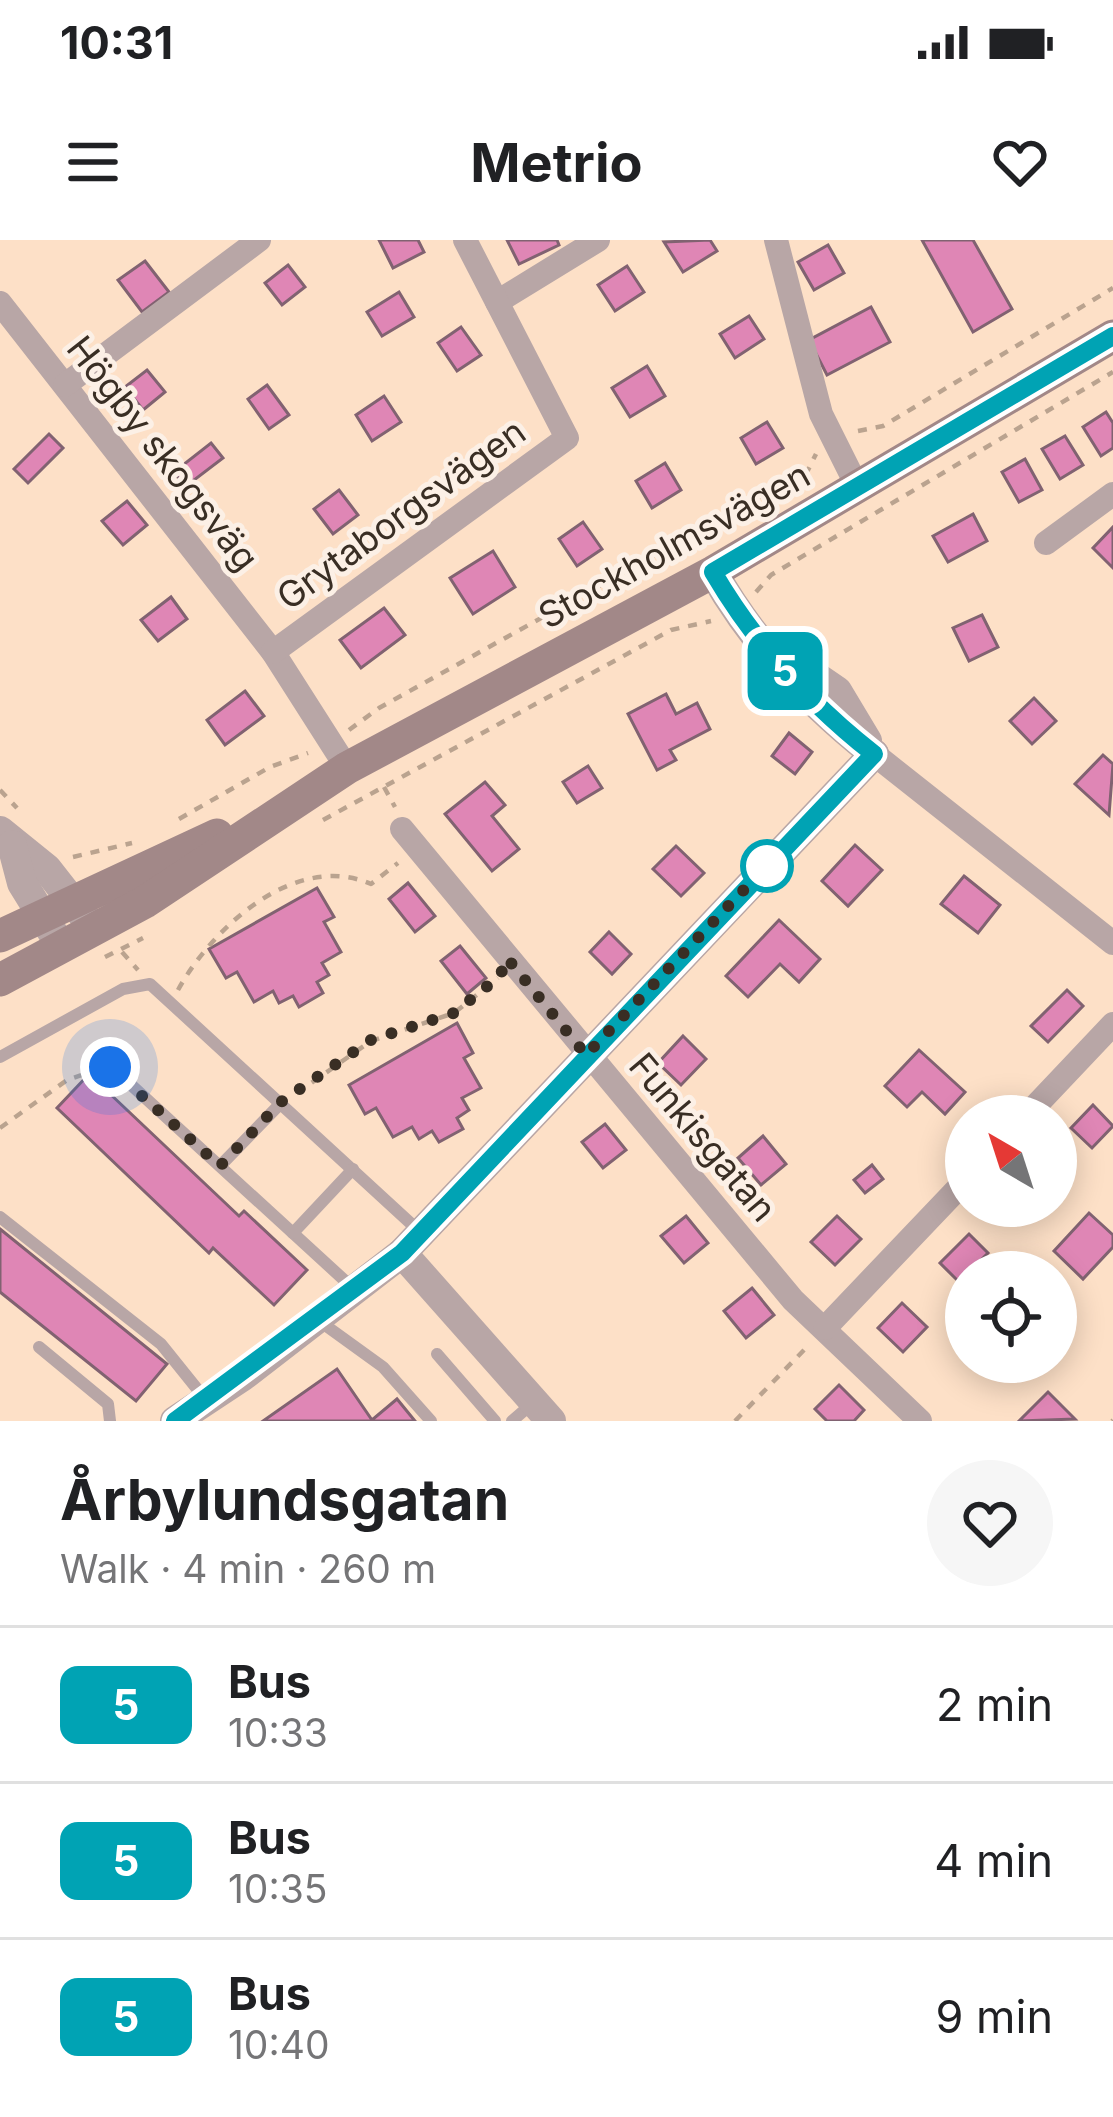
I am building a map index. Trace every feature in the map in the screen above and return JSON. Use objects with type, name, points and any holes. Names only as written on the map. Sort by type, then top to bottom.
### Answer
[{"type":"main road","name":"Stockholmsvägen","points":[[0,980],[248,836],[339,755],[713,572],[1113,336]]},
{"type":"main road","name":"Stockholmsvägen","points":[[0,936],[73,898],[269,816]]},
{"type":"street","points":[[65,385],[259,240]]},
{"type":"street","name":"Grytaborgsvägen","points":[[273,652],[567,438],[466,240]]},
{"type":"street","points":[[497,302],[598,240]]},
{"type":"street","points":[[776,240],[821,414],[857,486]]},
{"type":"street","name":"Högby skogsväg","points":[[0,303],[273,652],[339,755]]},
{"type":"street","points":[[1046,543],[1113,494]]},
{"type":"street","points":[[713,572],[742,620],[817,708],[1113,944]]},
{"type":"street","points":[[177,1421],[317,1320],[411,1243],[874,754]]},
{"type":"street","points":[[6,838],[47,868],[94,929]]},
{"type":"street","points":[[6,838],[22,883],[61,946]]},
{"type":"street","name":"Funkisgatan","points":[[410,839],[793,1300],[920,1421]]},
{"type":"street","points":[[1046,1095],[1113,1024]]},
{"type":"street","points":[[826,1328],[945,1202]]},
{"type":"street","points":[[411,1243],[532,1415]]},
{"type":"lane","points":[[0,1057],[123,989],[150,984],[353,1169],[411,1243]]},
{"type":"lane","points":[[117,1072],[355,1290]]},
{"type":"lane","points":[[220,1166],[281,1102]]},
{"type":"lane","points":[[293,1233],[353,1169]]},
{"type":"lane","points":[[0,1217],[161,1344],[206,1401]]},
{"type":"lane","points":[[317,1320],[383,1367],[431,1421]]},
{"type":"lane","points":[[39,1347],[108,1404],[110,1421]]},
{"type":"lane","points":[[437,1354],[495,1421]]},
{"type":"path","points":[[170,825],[270,767],[339,755],[379,708],[808,470],[812,457],[861,429],[883,426],[1113,288]]},
{"type":"path","points":[[313,826],[671,630],[742,620],[771,575],[1113,373]]},
{"type":"path","points":[[172,1000],[195,958],[241,911],[299,885],[345,873],[370,884],[410,839]]},
{"type":"path","points":[[67,859],[136,842]]},
{"type":"path","points":[[122,952],[161,925]]},
{"type":"path","points":[[281,1102],[371,1040],[454,1013],[500,976],[507,958]]},
{"type":"path","points":[[0,1128],[67,1080],[92,1069],[110,1067],[117,1072]]},
{"type":"path","points":[[735,1421],[826,1328]]},
{"type":"building","points":[[379,240],[418,240],[424,252],[393,268]]},
{"type":"building","points":[[507,240],[557,240],[559,245],[519,264]]},
{"type":"building","points":[[710,240],[717,251],[683,272],[664,242]]},
{"type":"building","points":[[922,240],[973,240],[1012,309],[973,332]]},
{"type":"building","points":[[828,245],[844,273],[814,290],[798,262]]},
{"type":"building","points":[[145,261],[169,292],[142,312],[118,280]]},
{"type":"building","points":[[288,265],[305,287],[282,305],[265,283]]},
{"type":"building","points":[[627,266],[644,292],[615,311],[598,285]]},
{"type":"building","points":[[399,292],[414,317],[382,336],[367,312]]},
{"type":"building","points":[[871,307],[890,342],[827,375],[809,340]]},
{"type":"building","points":[[749,316],[764,339],[735,358],[720,334]]},
{"type":"building","points":[[461,327],[481,355],[457,371],[438,343]]},
{"type":"building","points":[[647,366],[665,396],[630,417],[612,388]]},
{"type":"building","points":[[147,370],[165,392],[143,410],[125,387]]},
{"type":"building","points":[[267,385],[289,415],[269,429],[248,399]]},
{"type":"building","points":[[384,396],[401,422],[372,441],[356,415]]},
{"type":"building","points":[[1106,412],[1113,423],[1113,448],[1101,456],[1083,427]]},
{"type":"building","points":[[767,422],[783,448],[756,464],[741,438]]},
{"type":"building","points":[[49,434],[63,448],[28,483],[14,469]]},
{"type":"building","points":[[1065,436],[1083,465],[1060,479],[1042,449]]},
{"type":"building","points":[[211,443],[223,458],[185,487],[174,472]]},
{"type":"building","points":[[1025,459],[1042,490],[1019,502],[1002,472]]},
{"type":"building","points":[[665,463],[681,490],[652,508],[636,481]]},
{"type":"building","points":[[339,490],[358,515],[333,534],[314,509]]},
{"type":"building","points":[[127,501],[147,525],[123,545],[102,521]]},
{"type":"building","points":[[973,514],[987,541],[948,562],[933,536]]},
{"type":"building","points":[[583,522],[602,549],[577,566],[559,539]]},
{"type":"building","points":[[1113,527],[1113,568],[1093,548]]},
{"type":"building","points":[[493,551],[515,587],[473,614],[450,578]]},
{"type":"building","points":[[171,597],[187,619],[158,641],[141,620]]},
{"type":"building","points":[[384,608],[405,635],[361,668],[340,640]]},
{"type":"building","points":[[982,615],[998,647],[969,661],[953,628]]},
{"type":"building","points":[[245,691],[264,716],[225,745],[207,720]]},
{"type":"building","points":[[666,694],[676,714],[697,703],[710,729],[670,750],[676,760],[657,770],[628,714]]},
{"type":"building","points":[[1034,698],[1056,721],[1032,744],[1010,721]]},
{"type":"building","points":[[789,733],[812,752],[795,774],[772,756]]},
{"type":"building","points":[[1103,755],[1113,764],[1109,815],[1075,784]]},
{"type":"building","points":[[588,766],[602,788],[577,803],[563,782]]},
{"type":"building","points":[[485,782],[505,805],[492,816],[519,849],[492,871],[445,814]]},
{"type":"building","points":[[855,845],[882,870],[848,906],[822,881]]},
{"type":"building","points":[[676,846],[704,873],[681,896],[653,869]]},
{"type":"building","points":[[964,876],[1000,905],[978,933],[941,904]]},
{"type":"building","points":[[408,883],[435,916],[415,932],[389,899]]},
{"type":"building","points":[[317,888],[334,917],[324,922],[341,952],[322,963],[329,975],[317,982],[323,993],[299,1007],[293,996],[279,1003],[273,991],[254,1002],[237,972],[226,978],[209,949]]},
{"type":"building","points":[[779,920],[820,959],[799,982],[780,964],[748,997],[726,976]]},
{"type":"building","points":[[609,932],[631,954],[612,974],[590,952]]},
{"type":"building","points":[[460,946],[486,978],[467,994],[441,961]]},
{"type":"building","points":[[1067,990],[1083,1006],[1048,1042],[1031,1026]]},
{"type":"building","points":[[457,1023],[473,1053],[464,1058],[481,1088],[462,1098],[469,1110],[457,1118],[463,1129],[439,1142],[432,1131],[419,1139],[412,1127],[393,1137],[376,1108],[365,1114],[349,1085]]},
{"type":"building","points":[[683,1036],[706,1059],[681,1085],[658,1063]]},
{"type":"building","points":[[919,1050],[965,1092],[945,1095],[945,1114],[922,1092],[907,1107],[885,1086]]},
{"type":"building","points":[[89,1074],[239,1216],[244,1211],[307,1270],[274,1305],[213,1248],[209,1253],[57,1108]]},
{"type":"building","points":[[1093,1105],[1113,1126],[1092,1148],[1077,1134],[1077,1122]]},
{"type":"building","points":[[605,1124],[626,1150],[603,1168],[582,1142]]},
{"type":"building","points":[[763,1136],[786,1164],[761,1185],[738,1158]]},
{"type":"building","points":[[872,1165],[883,1179],[865,1193],[854,1180]]},
{"type":"building","points":[[1089,1213],[1113,1235],[1113,1247],[1083,1279],[1077,1273],[1077,1251],[1054,1251]]},
{"type":"building","points":[[686,1216],[708,1243],[684,1263],[661,1236]]},
{"type":"building","points":[[837,1216],[861,1239],[835,1265],[811,1242]]},
{"type":"building","points":[[0,1229],[167,1364],[136,1401],[0,1292]]},
{"type":"building","points":[[969,1234],[986,1251],[952,1251]]},
{"type":"building","points":[[752,1288],[774,1315],[746,1338],[724,1311]]},
{"type":"building","points":[[902,1303],[927,1327],[903,1352],[878,1328]]},
{"type":"building","points":[[337,1369],[372,1420],[397,1399],[415,1421],[263,1421]]},
{"type":"building","points":[[839,1385],[864,1410],[854,1421],[827,1421],[815,1409]]},
{"type":"building","points":[[1048,1392],[1075,1419],[1019,1421]]},
{"type":"bus line","name":"5","points":[[175,1421],[243,1376],[402,1253],[874,754],[817,708],[752,633],[713,572],[1113,336]]},
{"type":"route","points":[[110,1067],[220,1166],[281,1102],[326,1076],[371,1040],[454,1013],[500,976],[507,958],[586,1055],[778,854],[767,866]]}]
